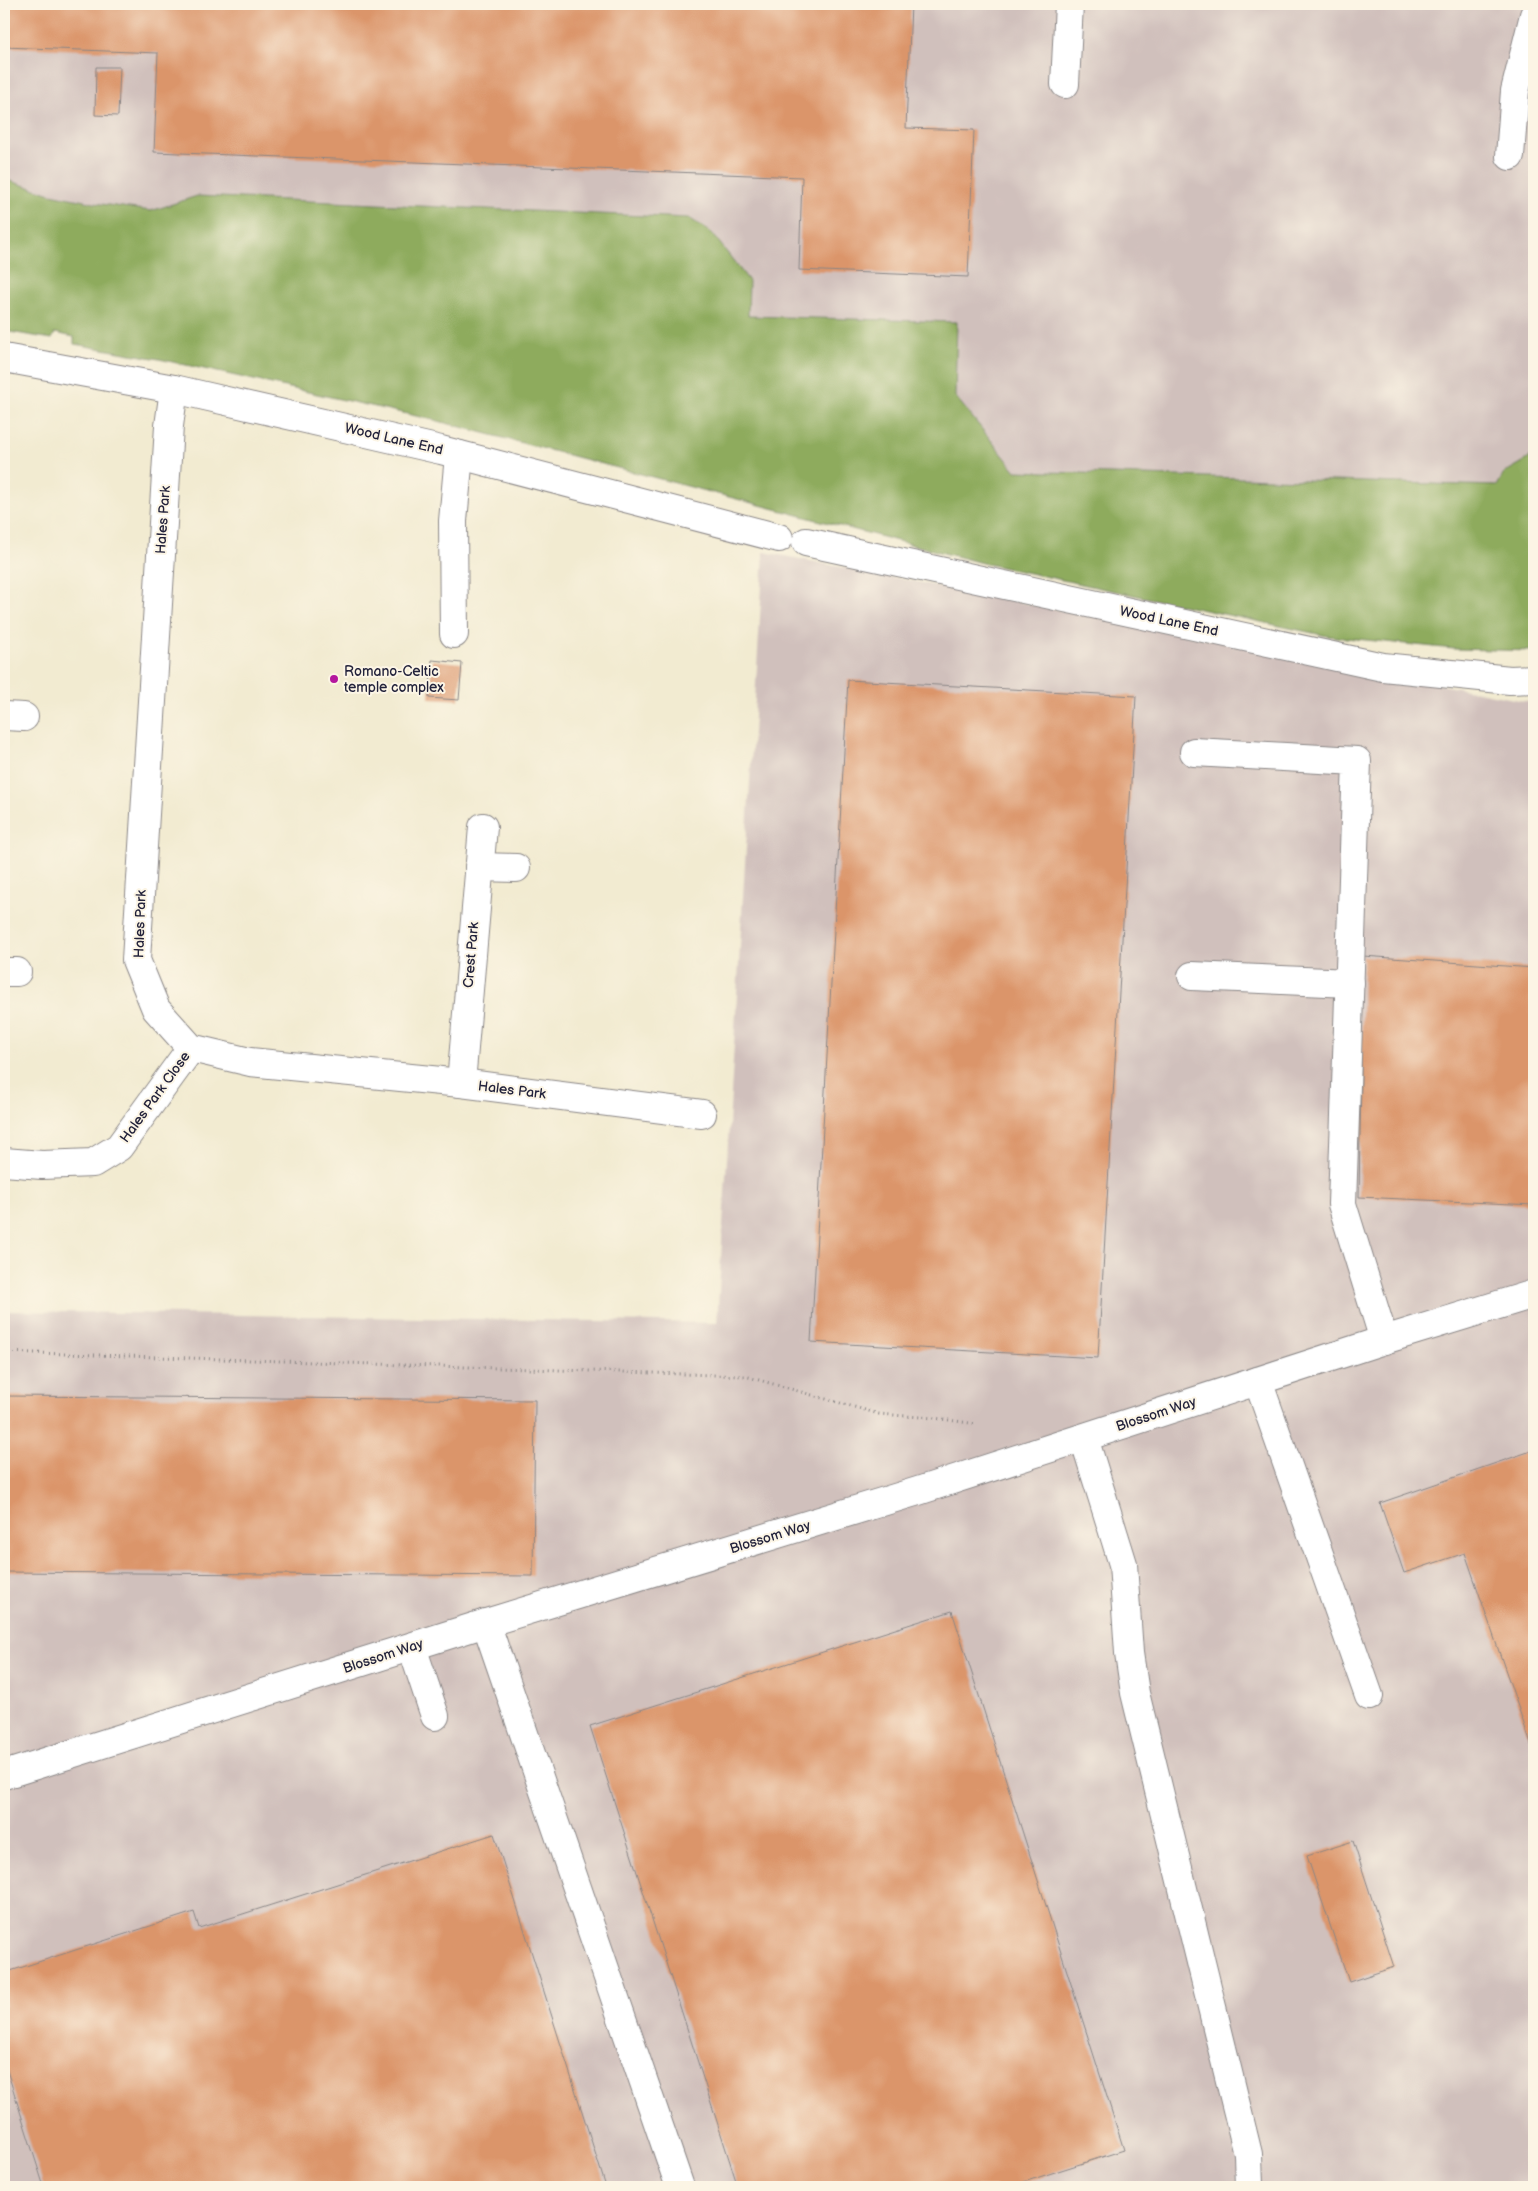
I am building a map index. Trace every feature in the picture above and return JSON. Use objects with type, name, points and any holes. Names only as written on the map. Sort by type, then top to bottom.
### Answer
[{"type":"street","points":[[1065,84],[1069,4]]},
{"type":"street","points":[[1510,156],[1514,91],[1534,15]]},
{"type":"street","name":"Wood Lane End","points":[[4,358],[174,389],[460,455],[779,538]]},
{"type":"street","name":"Hales Park","points":[[174,389],[169,426],[136,960],[156,1009],[191,1048],[250,1062],[461,1083],[702,1114]]},
{"type":"street","points":[[454,634],[453,521],[460,455]]},
{"type":"street","name":"Wood Lane End","points":[[806,542],[1382,667],[1510,680],[1534,679]]},
{"type":"street","points":[[1194,752],[1357,761],[1342,1204],[1384,1340]]},
{"type":"street","name":"Crest Park","points":[[461,1083],[483,827]]},
{"type":"street","points":[[479,867],[516,868]]},
{"type":"street","points":[[1192,976],[1350,982]]},
{"type":"street","name":"Hales Park Close","points":[[4,1162],[42,1166],[93,1163],[119,1147],[191,1048]]},
{"type":"street","name":"Blossom Way","points":[[4,1775],[486,1623],[918,1491],[1384,1340],[1534,1294]]},
{"type":"street","points":[[1258,1381],[1368,1696]]},
{"type":"street","points":[[1084,1438],[1123,1564],[1129,1653],[1135,1693],[1248,2154],[1249,2187]]},
{"type":"street","points":[[486,1623],[680,2187]]},
{"type":"street","points":[[412,1647],[435,1716]]},
{"type":"path","points":[[4,1352],[745,1376],[878,1414],[934,1418],[977,1424]]},
{"type":"shaded area","points":[[4,4],[1534,4],[1534,496],[1016,478],[4,322]]},
{"type":"shaded area","points":[[764,552],[1534,703],[1534,2187],[4,2187],[4,1311],[717,1323]]},
{"type":"green space","points":[[4,179],[51,194],[94,203],[151,211],[197,196],[689,218],[712,233],[749,281],[748,316],[957,322],[955,396],[1016,471],[1497,486],[1504,473],[1528,459],[1534,452],[1534,651],[1454,649],[1327,636],[982,563],[434,420],[159,359],[74,344],[74,337],[55,333],[52,339],[4,331]]},
{"type":"building","points":[[4,4],[911,4],[906,128],[974,130],[968,277],[799,270],[802,177],[154,152],[158,53],[4,47]]},
{"type":"building","points":[[96,67],[120,67],[118,116],[95,115]]},
{"type":"building","points":[[432,660],[462,663],[459,700],[429,698]]},
{"type":"building","points":[[848,680],[1136,696],[1098,1358],[811,1342]]},
{"type":"building","points":[[1363,956],[1534,968],[1534,1205],[1359,1197]]},
{"type":"building","points":[[4,1396],[535,1400],[533,1576],[4,1572]]},
{"type":"building","points":[[1534,1450],[1534,1753],[1465,1553],[1404,1573],[1380,1503]]},
{"type":"building","points":[[952,1611],[1124,2150],[1008,2187],[738,2187],[590,1726]]},
{"type":"building","points":[[494,1834],[606,2187],[44,2187],[4,2061],[4,1973],[194,1912],[199,1928]]},
{"type":"building","points":[[1353,1841],[1394,1967],[1349,1982],[1307,1856]]},
{"type":"place","name":"Romano-Celtic temple complex","points":[[334,679]]}]
